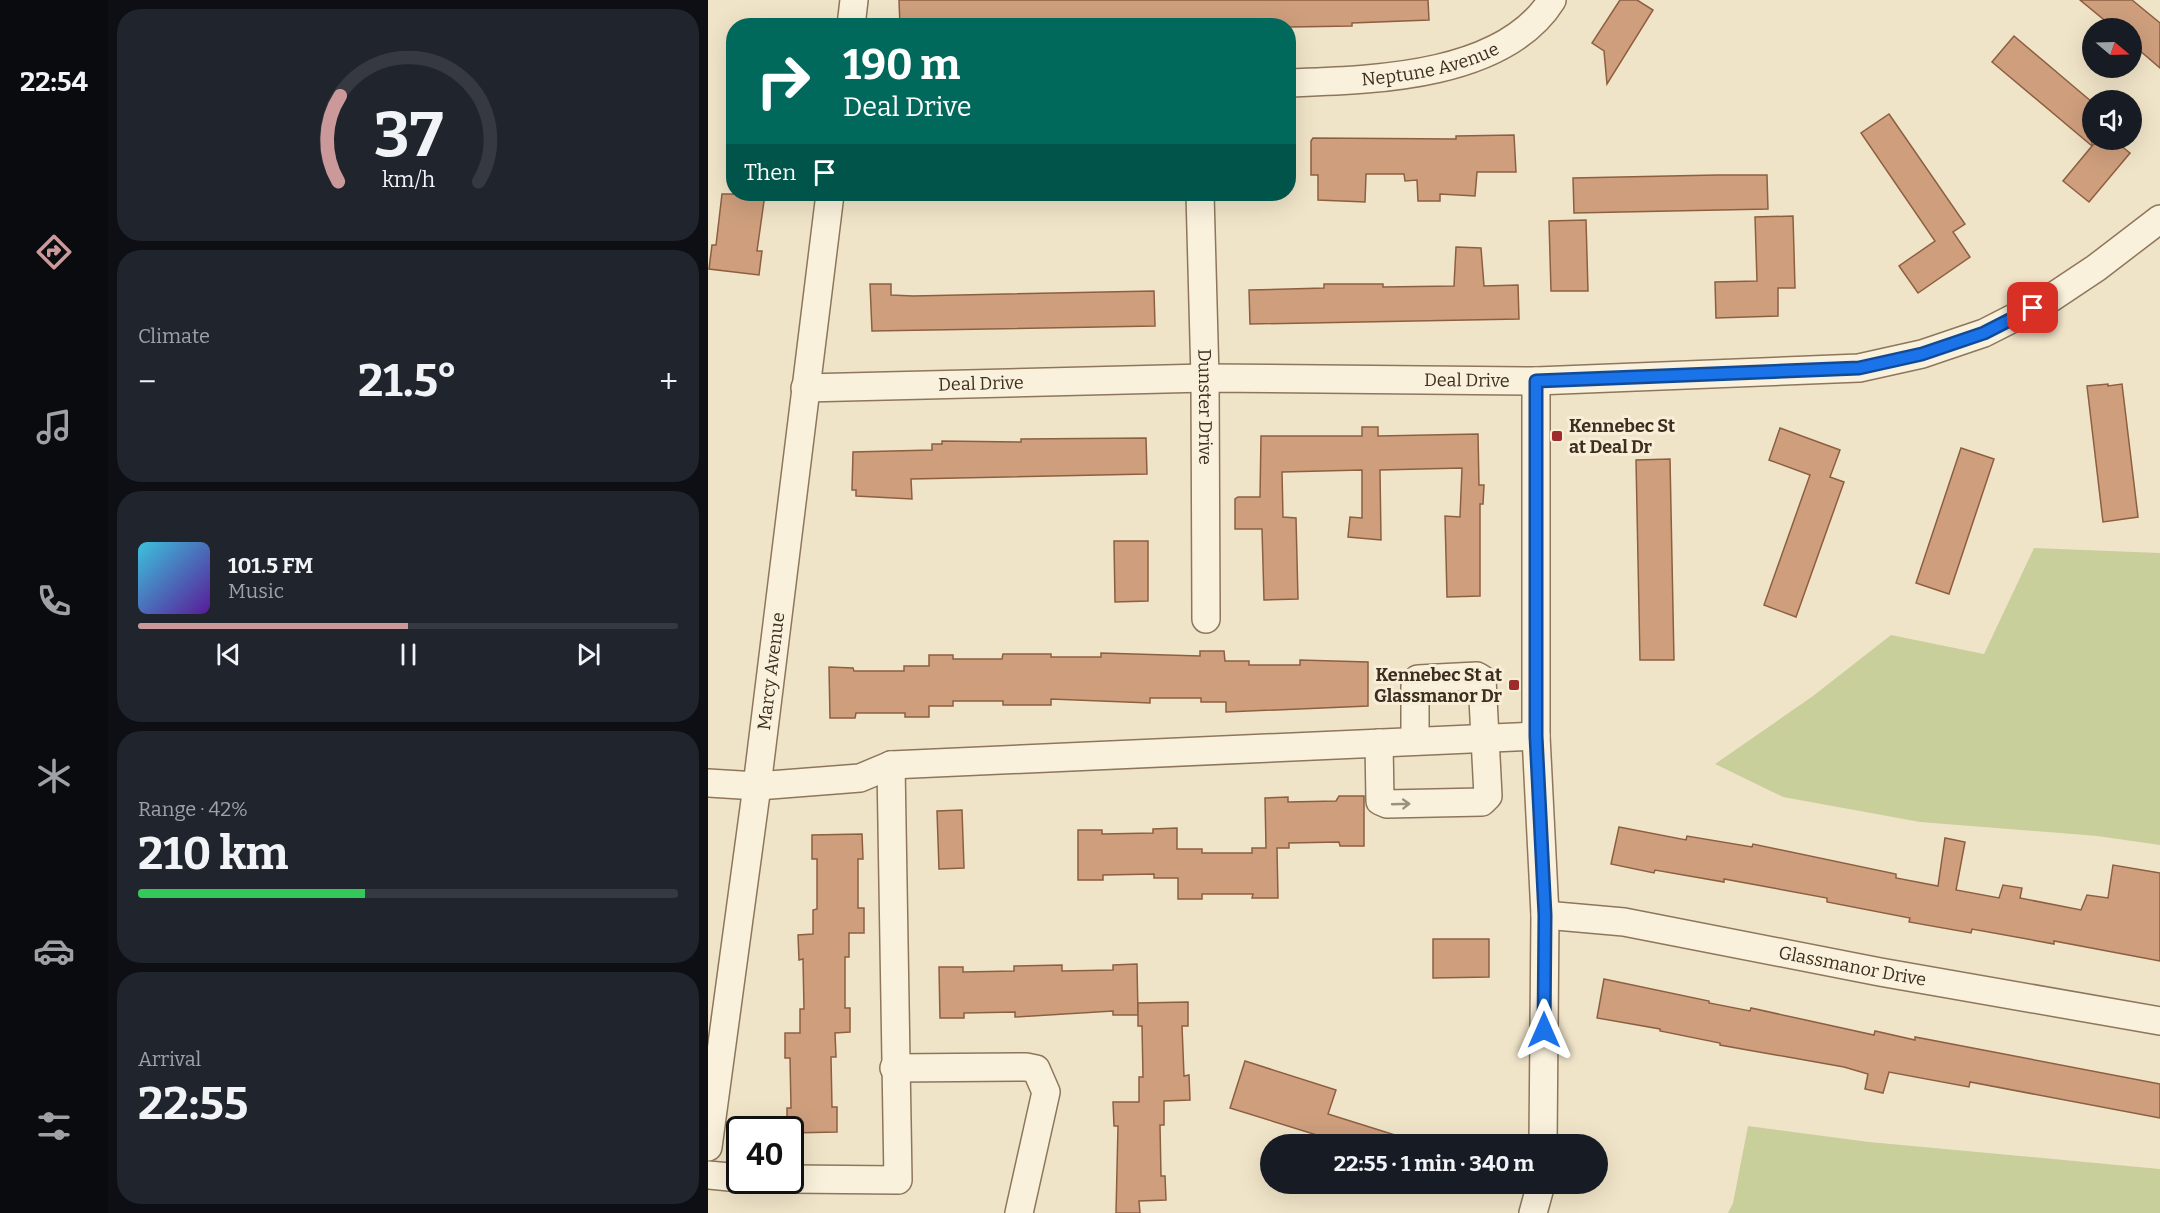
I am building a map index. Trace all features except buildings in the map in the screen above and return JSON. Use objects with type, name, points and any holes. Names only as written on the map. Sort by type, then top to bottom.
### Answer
[{"type":"street","points":[[852,18],[854,0]]},
{"type":"street","name":"Neptune Avenue","points":[[1296,83],[1350,81],[1419,73],[1468,60],[1526,31],[1552,0]]},
{"type":"street","name":"Marcy Avenue","points":[[708,1145],[717,1001],[757,786],[829,201]]},
{"type":"street","name":"Dunster Drive","points":[[1200,201],[1206,378],[1206,619]]},
{"type":"street","name":"Deal Drive","points":[[805,388],[1206,378],[1536,381],[1859,368],[1922,354],[1984,333],[2045,302],[2096,268],[2160,219]]},
{"type":"street","points":[[1536,381],[1536,736],[1545,915],[1543,1134]]},
{"type":"street","points":[[1379,743],[1380,801],[1387,804],[1482,802],[1488,796],[1484,683],[1477,676],[1425,677],[1418,680],[1415,686],[1415,741]]},
{"type":"street","points":[[708,783],[757,786],[860,778],[891,765],[1536,736]]},
{"type":"street","points":[[804,1179],[898,1180],[894,1068],[891,765]]},
{"type":"street","name":"Glassmanor Drive","points":[[1545,915],[1624,922],[1891,975],[2160,1021]]},
{"type":"street","points":[[894,1068],[1026,1066],[1036,1069],[1046,1092],[1019,1213]]},
{"type":"street","points":[[708,1175],[726,1177]]},
{"type":"street","points":[[1533,1213],[1538,1194]]},
{"type":"green space","points":[[2034,548],[2160,553],[2160,845],[2097,836],[1920,822],[1783,797],[1715,764],[1813,696],[1891,635],[1984,654]]},
{"type":"green space","points":[[1748,1126],[1869,1142],[2160,1169],[2160,1213],[1728,1213],[1733,1203]]},
{"type":"place","name":"Kennebec St at Deal Dr","points":[[1557,436]]},
{"type":"place","name":"Kennebec St at Glassmanor Dr","points":[[1514,685]]},
{"type":"route","points":[[1544,1030],[1545,915],[1536,736],[1536,381],[1859,368],[1922,354],[1984,333],[2033,308]]}]
